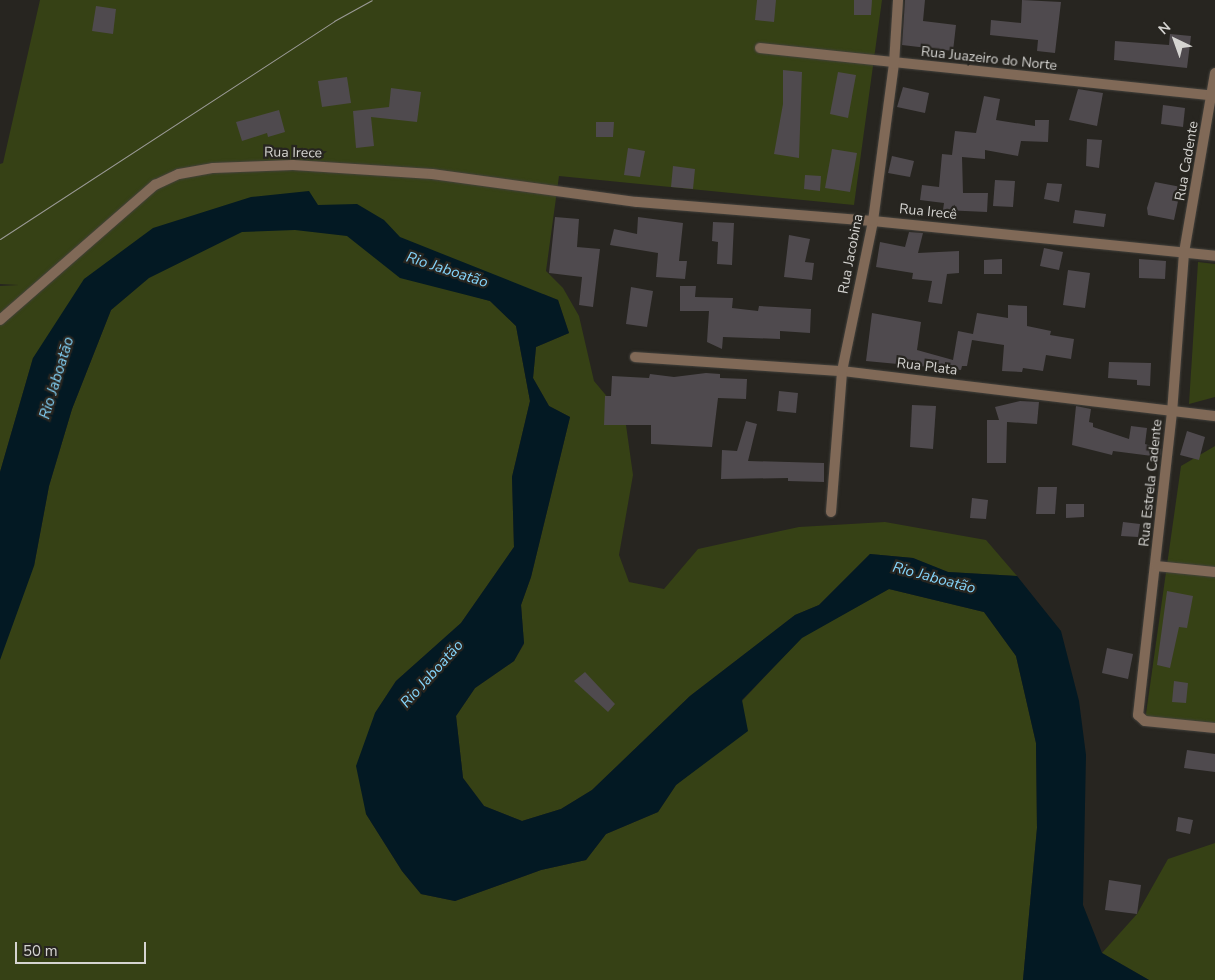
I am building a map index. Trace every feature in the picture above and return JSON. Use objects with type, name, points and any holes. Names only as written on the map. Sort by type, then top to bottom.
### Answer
[{"type":"street","name":"Rua Jacobina","points":[[831,512],[842,371],[873,221],[894,64],[898,0]]},
{"type":"street","name":"Rua Juazeiro do Norte","points":[[760,48],[894,64],[1214,96]]},
{"type":"street","name":"Rua Cadente","points":[[1184,253],[1214,96],[1215,73]]},
{"type":"street","name":"Rua Irece","points":[[0,320],[155,185],[179,174],[213,168],[293,165],[432,174],[637,202]]},
{"type":"street","name":"Rua Irecê","points":[[637,202],[873,221],[1215,256]]},
{"type":"street","name":"Rua Estrela Cadente","points":[[1184,253],[1172,412],[1138,715],[1145,721],[1215,728]]},
{"type":"street","name":"Rua Plata","points":[[635,357],[842,371],[1215,416]]},
{"type":"street","points":[[1156,566],[1215,572]]},
{"type":"green space","points":[[40,0],[882,0],[854,205],[559,176],[546,271],[563,288],[579,316],[594,381],[625,418],[633,475],[619,555],[629,582],[664,589],[698,549],[799,527],[885,522],[986,540],[1017,576],[948,572],[913,558],[870,554],[819,605],[795,615],[690,696],[592,790],[561,809],[522,821],[484,806],[463,778],[456,716],[475,688],[514,661],[524,644],[521,605],[531,577],[570,417],[549,406],[533,378],[536,347],[569,333],[558,300],[543,294],[459,292],[490,301],[516,326],[530,401],[512,477],[514,547],[461,623],[396,681],[375,713],[366,814],[402,871],[421,894],[455,901],[541,870],[586,860],[606,834],[658,812],[676,785],[707,760],[742,701],[802,637],[889,589],[984,612],[1016,656],[1036,743],[1037,828],[1023,980],[0,980],[0,530],[34,566],[49,486],[72,409],[111,310],[138,287],[33,358],[0,472],[0,286],[19,285],[0,284],[0,164],[3,163]]},
{"type":"green space","points":[[1198,262],[1215,264],[1215,397],[1189,404]]},
{"type":"green space","points":[[1215,446],[1215,725],[1145,721],[1181,466]]},
{"type":"green space","points":[[1215,843],[1215,980],[1149,980],[1102,953],[1137,914],[1168,859]]},
{"type":"water","name":"Rio Jaboatão","points":[[309,191],[318,205],[357,204],[384,220],[400,237],[558,300],[569,333],[536,347],[533,378],[549,406],[570,417],[531,577],[521,605],[524,643],[514,661],[475,688],[456,716],[463,778],[484,806],[522,821],[561,809],[592,790],[690,696],[795,615],[819,605],[870,554],[913,558],[948,572],[1017,576],[1061,631],[1079,701],[1086,755],[1083,905],[1102,953],[1149,980],[1023,980],[1037,828],[1036,743],[1016,656],[984,612],[889,589],[802,638],[742,700],[748,731],[676,785],[658,812],[606,834],[586,860],[541,870],[455,901],[421,894],[402,871],[366,814],[356,766],[375,713],[396,681],[461,623],[514,547],[512,477],[530,401],[516,326],[490,301],[400,278],[347,236],[295,230],[242,232],[149,278],[111,310],[72,409],[49,486],[34,566],[0,660],[0,472],[33,358],[84,279],[153,228],[251,197]]},
{"type":"building","points":[[757,0],[776,0],[774,22],[755,20]]},
{"type":"building","points":[[854,0],[872,0],[871,15],[854,15]]},
{"type":"building","points":[[905,0],[925,0],[923,21],[956,25],[953,51],[902,45]]},
{"type":"building","points":[[1022,0],[1061,2],[1055,53],[1037,51],[1038,40],[990,35],[991,20],[1021,23]]},
{"type":"building","points":[[96,6],[116,9],[113,34],[92,31]]},
{"type":"building","points":[[1170,34],[1191,36],[1187,68],[1114,60],[1115,41],[1169,45]]},
{"type":"building","points":[[783,70],[802,72],[799,158],[774,154],[783,104]]},
{"type":"building","points":[[838,72],[856,75],[848,118],[830,114]]},
{"type":"building","points":[[347,77],[351,103],[322,107],[318,81]]},
{"type":"building","points":[[903,87],[929,93],[925,113],[897,107]]},
{"type":"building","points":[[391,88],[421,92],[417,122],[371,117],[374,146],[356,148],[353,111],[389,107]]},
{"type":"building","points":[[1078,89],[1103,93],[1097,126],[1069,120]]},
{"type":"building","points":[[984,96],[1000,99],[996,120],[1035,126],[1035,120],[1049,120],[1048,142],[1021,141],[1018,156],[985,150],[985,159],[962,157],[963,193],[988,193],[987,212],[943,210],[944,203],[920,200],[922,185],[939,187],[942,154],[952,155],[955,131],[976,133]]},
{"type":"building","points":[[1163,105],[1185,108],[1183,127],[1161,124]]},
{"type":"building","points":[[279,110],[285,132],[268,137],[267,133],[242,141],[236,122]]},
{"type":"building","points":[[596,122],[614,122],[613,137],[596,137]]},
{"type":"building","points":[[1087,139],[1102,140],[1099,168],[1086,166]]},
{"type":"building","points":[[628,148],[645,151],[640,177],[624,175]]},
{"type":"building","points":[[832,149],[857,153],[850,192],[825,188]]},
{"type":"building","points":[[892,156],[914,161],[910,177],[888,173]]},
{"type":"building","points":[[673,166],[695,169],[693,189],[671,187]]},
{"type":"building","points":[[805,175],[821,176],[820,191],[804,189]]},
{"type":"building","points":[[995,180],[1015,181],[1013,207],[993,206]]},
{"type":"building","points":[[1155,182],[1181,187],[1174,220],[1148,215],[1147,208]]},
{"type":"building","points":[[1047,183],[1062,184],[1059,202],[1044,199]]},
{"type":"building","points":[[1075,210],[1106,214],[1104,227],[1073,223]]},
{"type":"building","points":[[555,217],[579,219],[577,247],[600,249],[593,307],[579,305],[582,277],[549,273]]},
{"type":"building","points":[[638,217],[683,223],[679,261],[687,261],[685,279],[656,277],[658,253],[610,245],[614,229],[637,234]]},
{"type":"building","points":[[713,222],[734,223],[732,265],[717,264],[718,242],[712,241]]},
{"type":"building","points":[[909,232],[923,233],[918,253],[959,251],[959,273],[947,274],[942,304],[928,302],[932,281],[912,279],[913,273],[876,267],[880,242],[905,247]]},
{"type":"building","points":[[789,235],[810,239],[805,262],[814,263],[812,280],[784,277]]},
{"type":"building","points":[[1044,248],[1063,252],[1059,270],[1040,266]]},
{"type":"building","points":[[1002,259],[1002,274],[984,274],[984,260]]},
{"type":"building","points":[[1139,259],[1166,261],[1165,279],[1139,278]]},
{"type":"building","points":[[1068,270],[1090,273],[1085,308],[1063,305]]},
{"type":"building","points":[[680,286],[696,286],[695,297],[733,298],[732,308],[758,311],[759,306],[811,309],[810,333],[780,331],[780,339],[723,337],[722,349],[707,342],[709,311],[680,311]]},
{"type":"building","points":[[631,287],[653,291],[647,327],[626,324]]},
{"type":"building","points":[[1008,305],[1027,306],[1027,326],[1051,331],[1050,335],[1074,339],[1071,359],[1046,355],[1043,371],[1023,368],[1022,372],[1002,371],[1004,345],[972,340],[967,366],[962,366],[961,370],[866,361],[872,313],[921,322],[917,350],[953,360],[958,331],[973,334],[977,313],[1008,318]]},
{"type":"building","points":[[1109,362],[1151,363],[1150,386],[1137,385],[1137,380],[1108,378]]},
{"type":"building","points":[[706,373],[720,374],[720,378],[747,379],[746,399],[718,398],[712,447],[651,444],[651,425],[604,425],[605,396],[611,396],[612,376],[649,378],[650,374],[674,377]]},
{"type":"building","points":[[779,391],[798,393],[796,413],[777,411]]},
{"type":"building","points":[[1020,401],[1039,402],[1037,424],[1007,422],[1006,463],[987,463],[987,420],[999,420],[995,407]]},
{"type":"building","points":[[912,405],[936,406],[933,449],[910,447]]},
{"type":"building","points":[[1076,406],[1091,409],[1089,422],[1093,423],[1093,427],[1129,439],[1131,426],[1147,428],[1145,444],[1161,449],[1160,457],[1113,451],[1112,455],[1072,445]]},
{"type":"building","points":[[746,421],[757,424],[748,461],[824,463],[824,482],[788,481],[788,478],[721,479],[722,450],[737,451]]},
{"type":"building","points":[[1187,431],[1205,437],[1199,460],[1180,455]]},
{"type":"building","points":[[1038,487],[1057,487],[1055,514],[1036,514]]},
{"type":"building","points":[[972,498],[988,500],[986,519],[970,518]]},
{"type":"building","points":[[1066,504],[1084,504],[1084,517],[1066,518]]},
{"type":"building","points":[[1123,522],[1140,524],[1138,537],[1121,536]]},
{"type":"building","points":[[1167,591],[1193,596],[1187,628],[1179,627],[1170,668],[1157,665]]},
{"type":"building","points":[[1107,648],[1133,654],[1128,679],[1102,673]]},
{"type":"building","points":[[585,672],[615,704],[608,712],[574,681]]},
{"type":"building","points":[[1174,681],[1188,683],[1186,703],[1172,702]]},
{"type":"building","points":[[1187,750],[1215,754],[1215,772],[1184,768]]},
{"type":"building","points":[[1178,817],[1193,820],[1190,834],[1176,831]]},
{"type":"building","points":[[1109,880],[1141,885],[1137,914],[1105,910]]},
{"type":"tram line","points":[[0,239],[334,21],[372,0]]}]
